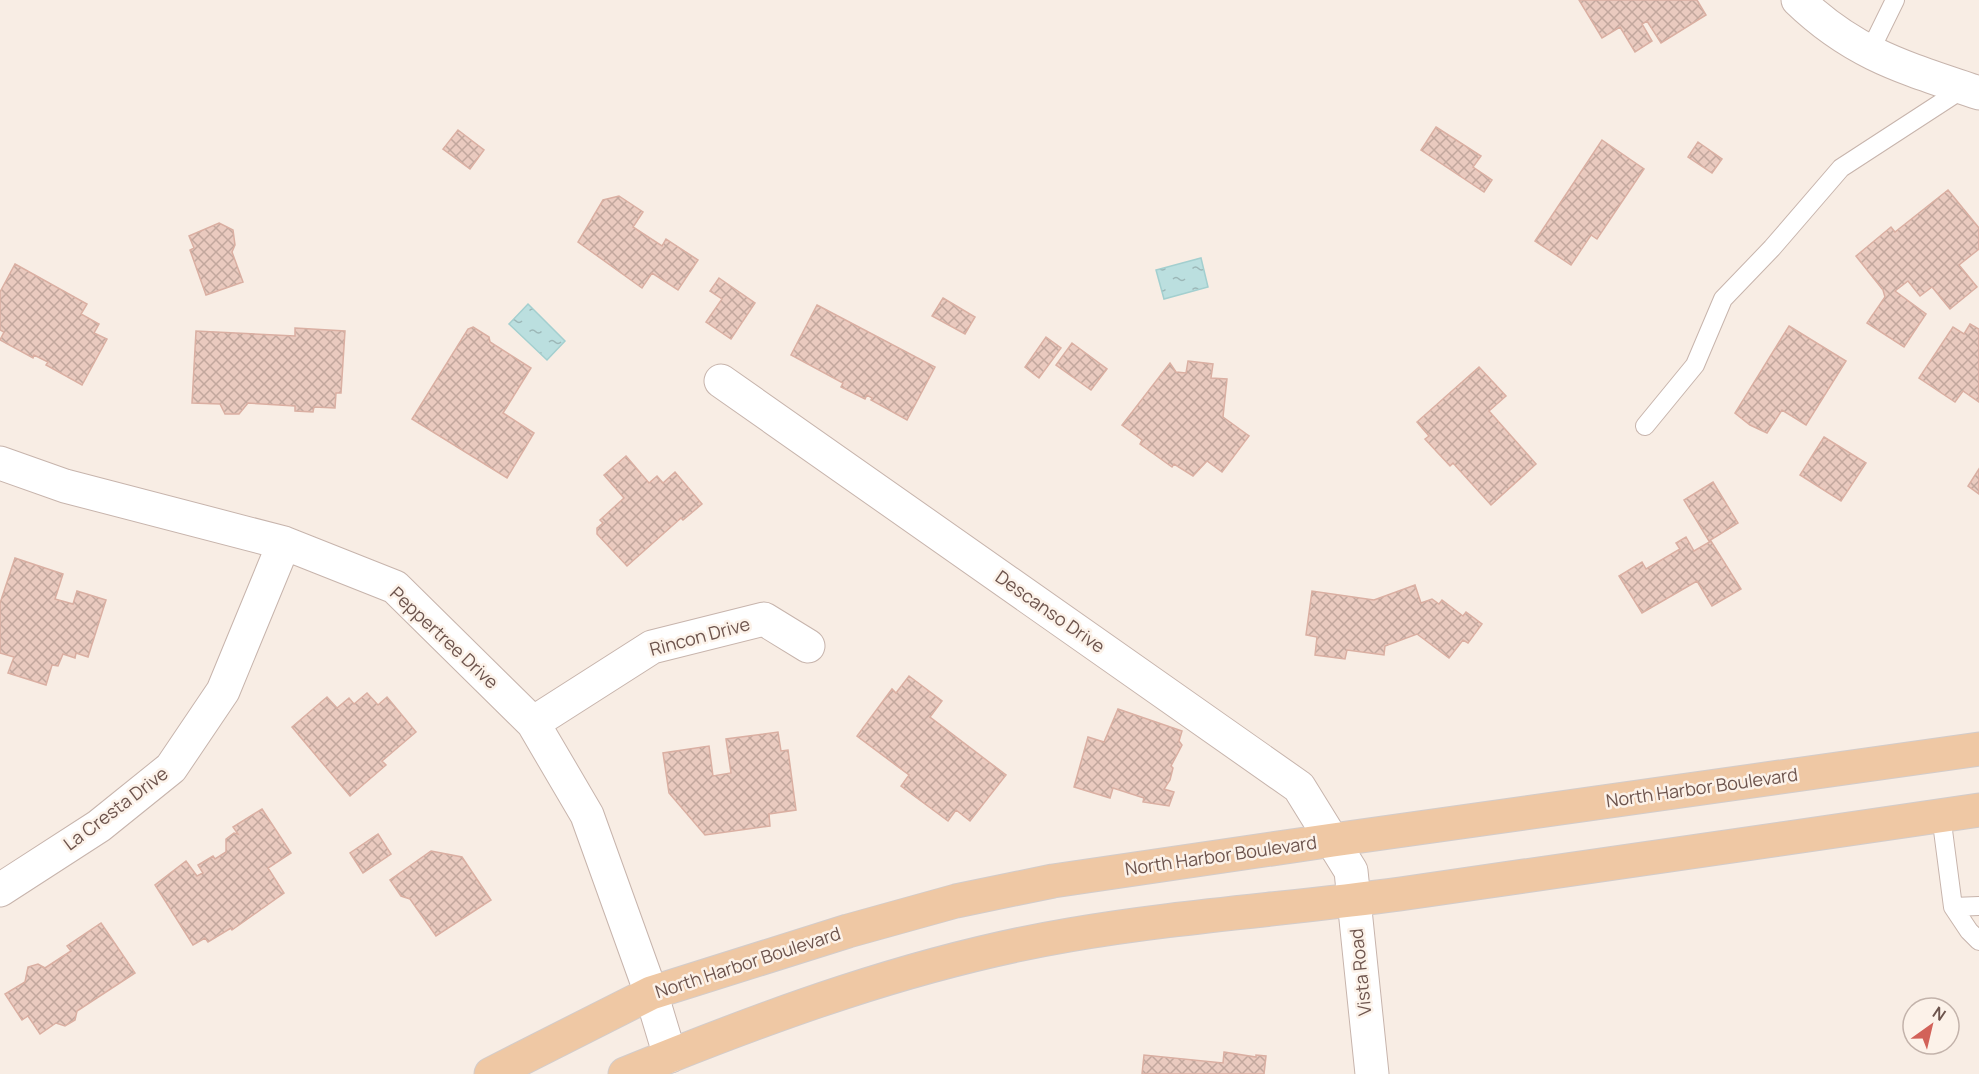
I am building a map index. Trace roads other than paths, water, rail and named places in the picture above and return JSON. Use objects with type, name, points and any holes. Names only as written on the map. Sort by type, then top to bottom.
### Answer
[{"type":"main road","name":"North Harbor Boulevard","points":[[491,1074],[651,993],[848,931],[956,901],[1053,881],[1979,749]]},
{"type":"main road","points":[[625,1074],[853,990],[962,959],[1067,935],[1230,912],[1352,885],[1979,810]]},
{"type":"street","points":[[1798,0],[1820,21],[1869,53],[1972,90]]},
{"type":"street","name":"Descanso Drive","points":[[721,381],[1299,787],[1333,840],[1352,885]]},
{"type":"street","name":"Peppertree Drive","points":[[0,463],[65,486],[284,543],[395,587],[533,723],[587,815],[651,993],[670,1056]]},
{"type":"street","name":"La Cresta Drive","points":[[0,890],[99,826],[171,768],[223,691],[284,543]]},
{"type":"street","name":"Rincon Drive","points":[[533,723],[652,646],[764,619],[808,646]]},
{"type":"street","name":"Vista Road","points":[[1352,885],[1372,1074]]},
{"type":"lane","points":[[1869,53],[1895,0]]},
{"type":"lane","points":[[1645,426],[1695,364],[1723,299],[1772,248],[1841,168],[1972,90]]},
{"type":"lane","points":[[1941,815],[1953,907],[1979,941]]},
{"type":"lane","points":[[1953,907],[1979,906]]},
{"type":"water","points":[[1201,258],[1208,287],[1164,299],[1156,270]]},
{"type":"water","points":[[528,304],[565,341],[547,360],[509,324]]}]
